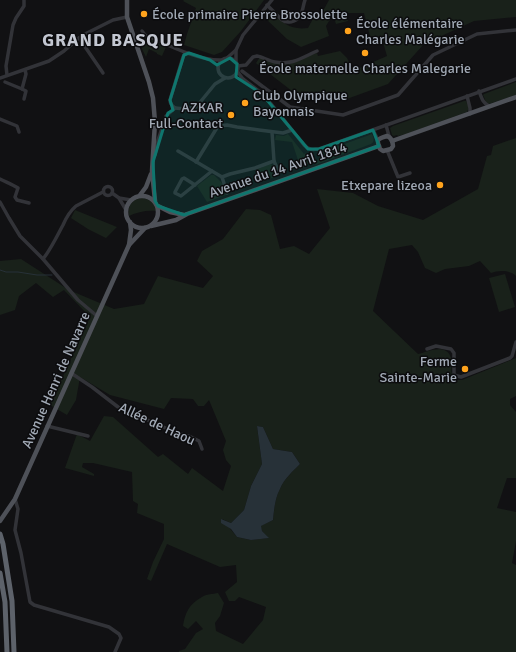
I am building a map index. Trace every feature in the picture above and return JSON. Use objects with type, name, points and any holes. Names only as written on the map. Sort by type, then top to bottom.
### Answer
[{"type":"highway","points":[[0,534],[12,601],[14,652]]},
{"type":"highway","points":[[0,573],[5,602],[7,652]]},
{"type":"main road","points":[[127,0],[127,17],[153,98],[155,122],[152,171],[155,201]]},
{"type":"main road","points":[[391,139],[470,114],[516,97]]},
{"type":"main road","points":[[387,136],[391,139],[393,146],[391,149],[383,151],[380,149],[379,138],[387,136]]},
{"type":"main road","name":"Avenue du 14 Avril 1814","points":[[151,226],[176,220],[184,215],[240,194],[379,146]]},
{"type":"main road","points":[[140,195],[151,198],[158,206],[159,214],[157,219],[151,226],[145,228],[134,226],[126,216],[126,210],[128,203],[140,195],[146,187],[152,171]]},
{"type":"main road","points":[[158,206],[170,212],[184,215]]},
{"type":"main road","name":"Avenue Henri de Navarre","points":[[0,521],[6,514],[14,499],[129,245],[131,230],[130,222]]},
{"type":"main road","name":"Avenue Henri de Navarre","points":[[129,245],[145,228]]},
{"type":"street","points":[[7,76],[6,66],[13,26],[25,4],[24,0]]},
{"type":"street","points":[[142,31],[145,34],[187,53],[210,60],[222,60],[227,58],[236,50],[245,32],[272,0]]},
{"type":"street","points":[[267,5],[282,20],[288,23],[301,16],[305,0]]},
{"type":"street","points":[[0,78],[49,61],[79,38],[112,21],[127,17]]},
{"type":"street","points":[[240,71],[290,108],[343,115],[398,95],[433,55],[477,34],[516,30]]},
{"type":"street","points":[[79,38],[104,73]]},
{"type":"street","points":[[236,50],[236,61],[243,79]]},
{"type":"street","points":[[238,66],[246,65],[253,57],[257,56],[274,62],[289,62],[298,60],[317,51]]},
{"type":"street","points":[[175,108],[171,104],[170,100],[182,57],[187,53]]},
{"type":"street","points":[[227,58],[236,61]]},
{"type":"street","points":[[210,60],[225,78]]},
{"type":"street","points":[[215,84],[218,65],[222,60]]},
{"type":"street","points":[[22,89],[26,74],[25,70]]},
{"type":"street","points":[[233,77],[240,71]]},
{"type":"street","points":[[153,162],[164,121],[168,113],[175,108],[194,108],[215,84],[225,78],[233,77],[243,79],[262,94],[305,146],[312,150],[319,149],[516,79]]},
{"type":"street","points":[[5,82],[26,91],[24,99]]},
{"type":"street","points":[[479,92],[483,102],[489,106]]},
{"type":"street","points":[[467,96],[470,114]]},
{"type":"street","points":[[0,119],[17,126],[19,132]]},
{"type":"street","points":[[196,162],[216,128],[221,125],[283,133],[292,130]]},
{"type":"street","points":[[386,125],[391,139]]},
{"type":"street","points":[[373,130],[378,140]]},
{"type":"street","points":[[272,132],[274,161],[278,173]]},
{"type":"street","points":[[388,150],[398,177],[410,173]]},
{"type":"street","points":[[178,151],[222,177],[227,193]]},
{"type":"street","points":[[222,177],[274,161]]},
{"type":"street","points":[[195,185],[184,178],[182,179],[175,193],[181,196],[195,185],[212,171]]},
{"type":"street","points":[[0,179],[6,183],[13,184],[18,188],[16,197],[17,200],[29,203]]},
{"type":"street","points":[[43,259],[72,209],[103,192],[105,187],[109,186],[111,188],[112,193],[119,198],[126,210]]},
{"type":"street","points":[[103,192],[106,196],[112,193]]},
{"type":"street","points":[[119,198],[131,200]]},
{"type":"street","points":[[0,202],[16,230],[78,300],[97,316]]},
{"type":"street","points":[[427,349],[436,346],[451,349],[454,353],[454,375],[460,377],[510,358],[516,342]]},
{"type":"street","name":"Allée de Haou","points":[[71,374],[92,387],[118,407],[199,441],[202,449]]},
{"type":"street","points":[[47,426],[88,436]]},
{"type":"street","points":[[14,499],[18,509],[16,534],[30,602],[34,605],[109,627],[119,634],[121,638],[115,652]]},
{"type":"highlighted area","points":[[189,53],[210,60],[217,65],[230,58],[237,64],[236,77],[262,94],[308,149],[319,149],[373,130],[379,146],[184,215],[158,206],[155,201],[153,162],[168,113],[173,110],[170,100],[184,55]]},
{"type":"shaded area","points":[[264,0],[241,31],[222,52],[214,55],[184,45],[196,8],[183,1]]},
{"type":"shaded area","points":[[329,0],[516,0],[516,17],[474,21],[424,44],[388,84],[344,100],[296,93],[256,63],[260,57],[282,63],[317,53],[318,56],[340,51],[347,58],[353,70],[387,56],[382,39],[371,40],[364,13],[342,13],[335,18],[346,15],[348,21],[336,24],[334,18],[329,21],[326,26],[329,36],[301,47],[287,39],[266,19],[272,12],[284,23],[292,27],[308,28],[315,15],[323,11]]},
{"type":"shaded area","points":[[146,37],[166,47],[162,56],[149,49],[146,57],[139,43]]},
{"type":"shaded area","points":[[516,82],[516,95],[489,104],[486,102],[483,95],[484,94]]},
{"type":"shaded area","points":[[466,101],[469,108],[467,112],[406,134],[398,136],[392,135],[390,128],[393,126]]},
{"type":"shaded area","points":[[288,134],[304,154],[306,153],[312,155],[308,164],[301,169],[292,142],[275,140],[276,135],[284,136]]},
{"type":"shaded area","points":[[372,134],[374,140],[371,144],[315,165],[322,152]]},
{"type":"shaded area","points":[[516,138],[516,276],[504,271],[491,273],[480,261],[469,266],[445,269],[436,273],[425,268],[418,252],[412,245],[389,249],[373,311],[418,354],[437,349],[442,349],[449,353],[452,362],[451,372],[455,380],[462,380],[516,358],[516,396],[510,399],[510,405],[516,412],[516,478],[507,478],[497,508],[516,512],[516,541],[512,563],[516,565],[516,652],[179,652],[185,649],[196,633],[203,629],[196,621],[188,629],[183,626],[188,609],[204,596],[218,593],[224,603],[220,616],[215,623],[216,631],[243,644],[263,620],[266,607],[239,597],[235,601],[229,601],[225,592],[237,582],[236,565],[220,567],[167,544],[151,581],[147,579],[164,539],[164,524],[137,513],[138,504],[133,501],[132,472],[93,463],[83,463],[82,467],[94,474],[94,476],[65,468],[77,434],[90,441],[104,416],[113,417],[158,457],[163,454],[188,474],[192,468],[223,491],[231,466],[226,460],[223,450],[226,441],[209,400],[204,406],[198,406],[193,399],[171,398],[164,409],[110,395],[80,377],[76,400],[67,415],[50,405],[90,317],[64,290],[53,297],[36,283],[19,296],[15,310],[0,315],[0,261],[21,259],[69,290],[114,309],[144,304],[158,276],[203,288],[213,276],[197,261],[202,251],[223,239],[246,209],[260,210],[271,215],[280,249],[294,246],[309,254],[330,228],[317,189],[353,193],[378,206],[423,220],[478,189],[487,156],[491,155],[493,146]],"holes":[[[257,426],[263,427],[273,449],[292,452],[300,464],[289,475],[278,493],[274,508],[273,520],[260,526],[268,538],[251,540],[237,537],[222,519],[231,523],[244,510],[251,486],[262,464]]]},
{"type":"shaded area","points":[[270,164],[274,166],[271,167],[275,177],[260,182],[255,170]]},
{"type":"shaded area","points":[[211,175],[214,175],[222,183],[226,195],[207,202],[197,186]]},
{"type":"shaded area","points":[[142,198],[152,202],[156,211],[135,213],[129,216],[129,209],[133,201]]},
{"type":"shaded area","points":[[75,210],[117,227],[106,238],[71,218]]},
{"type":"shaded area","points":[[505,274],[515,307],[499,312],[489,278]]},
{"type":"shaded area","points":[[257,426],[263,427],[273,449],[292,452],[300,464],[289,475],[278,493],[274,508],[273,520],[261,526],[262,531],[269,538],[251,540],[237,537],[231,529],[221,523],[221,519],[231,523],[244,510],[251,486],[262,464]]},
{"type":"waterway","points":[[0,270],[37,275],[52,275]]},
{"type":"place","name":"École primaire Pierre Brossolette","points":[[144,14]]},
{"type":"place","name":"École élémentaire Charles Malégarie","points":[[348,31]]},
{"type":"place","name":"École maternelle Charles Malegarie","points":[[365,53]]},
{"type":"place","name":"Club Olympique Bayonnais","points":[[245,103]]},
{"type":"place","name":"AZKAR Full-Contact","points":[[231,115]]},
{"type":"place","name":"Etxepare lizeoa","points":[[440,185]]},
{"type":"place","name":"Ferme Sainte-Marie","points":[[465,369]]},
{"type":"district","name":"GRAND BASQUE","points":[[113,40]]}]
